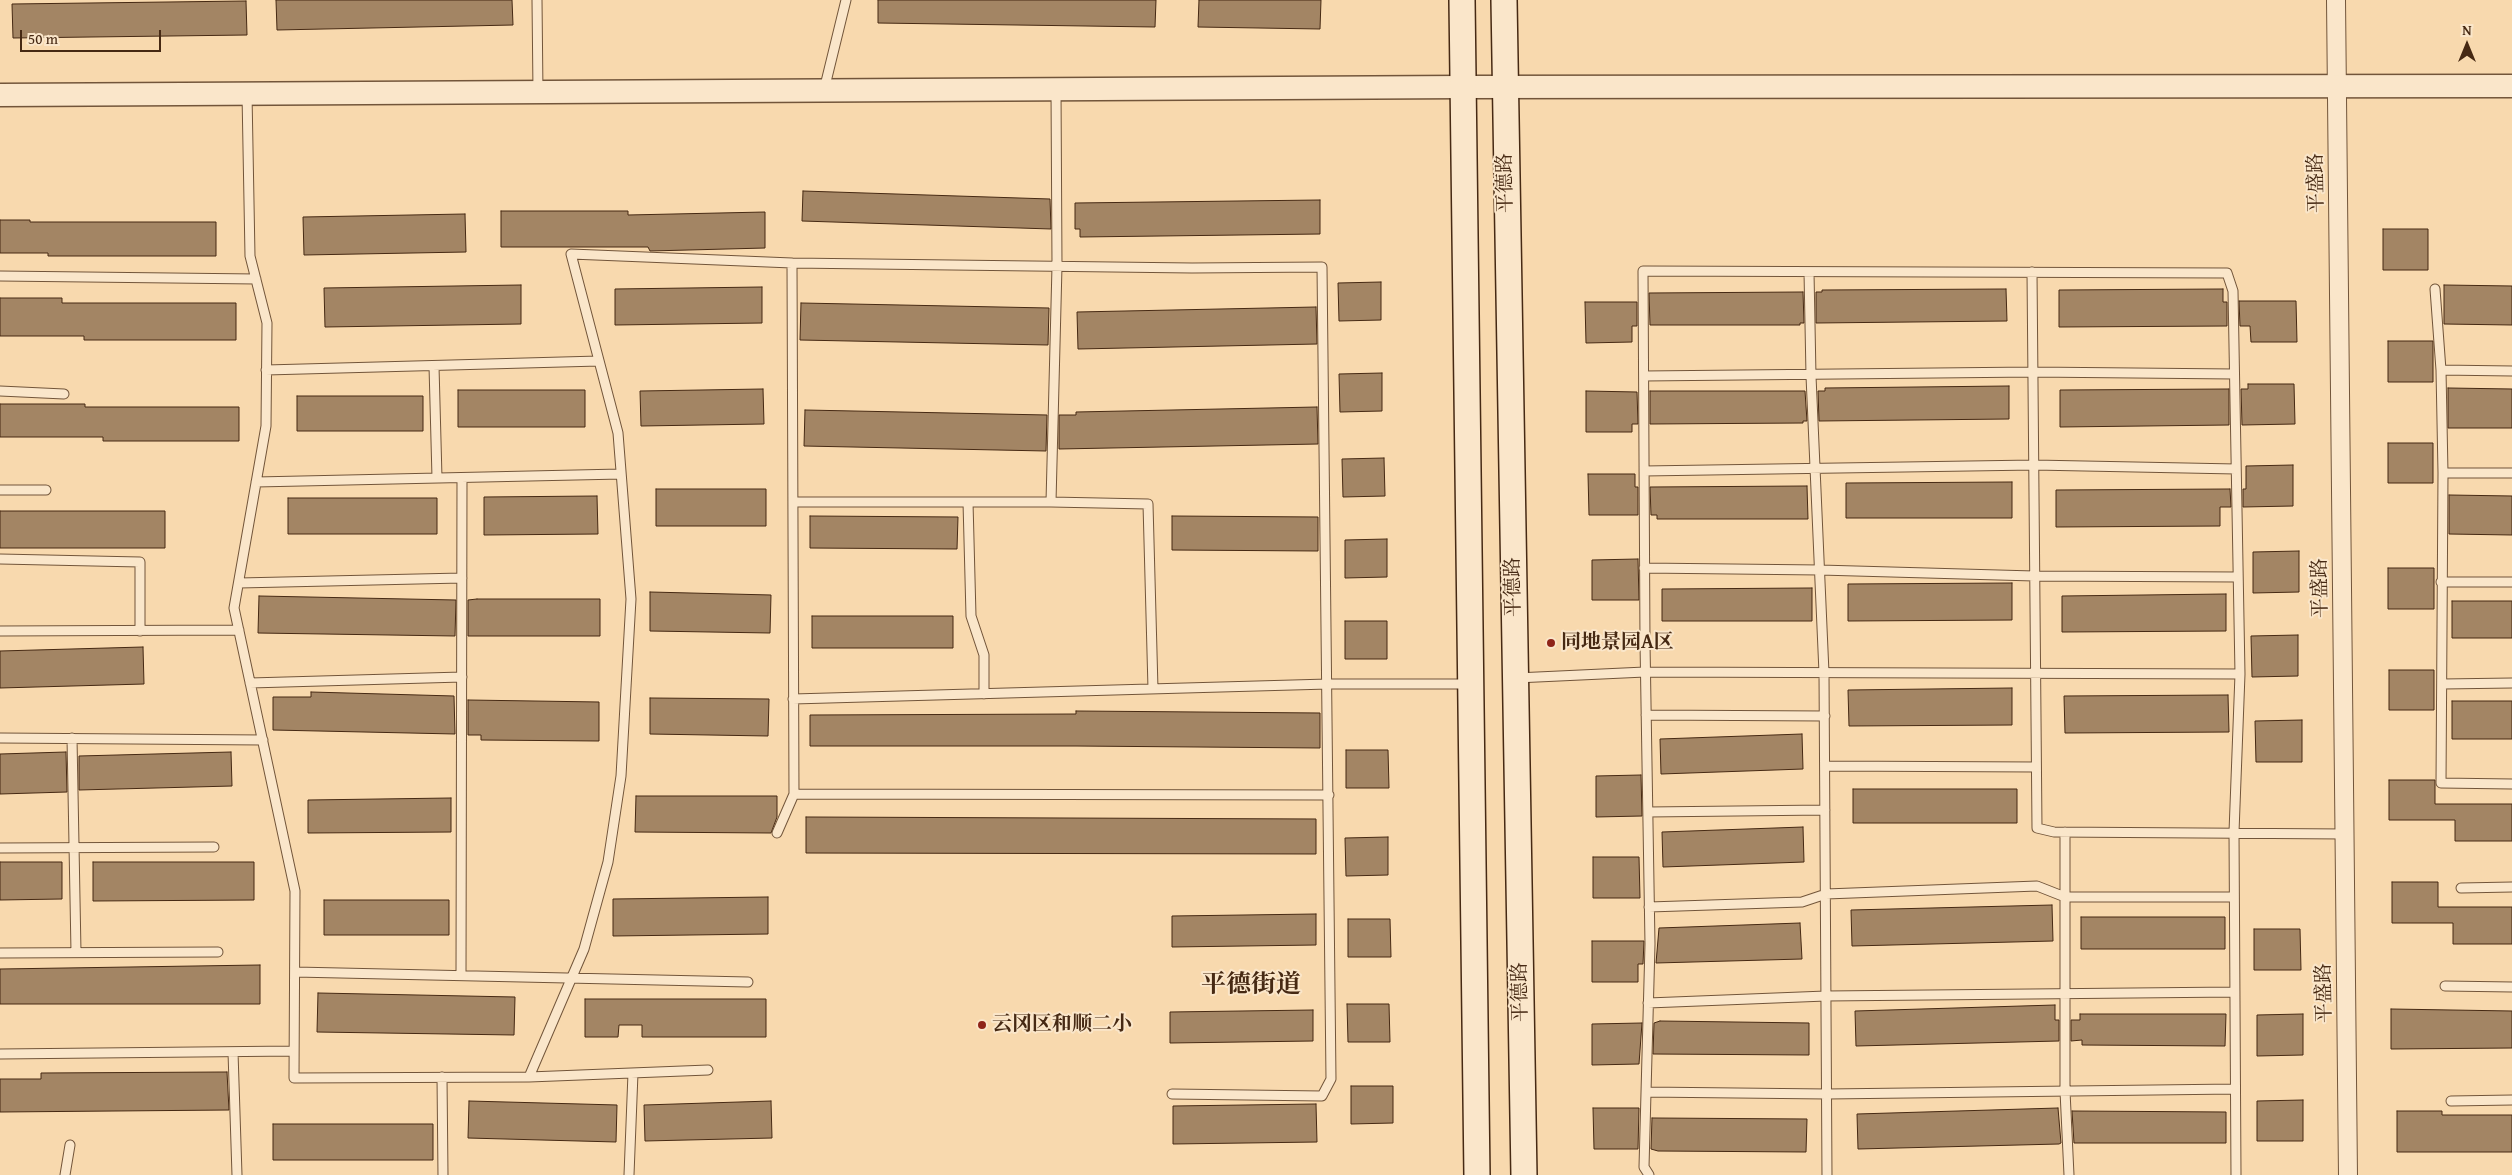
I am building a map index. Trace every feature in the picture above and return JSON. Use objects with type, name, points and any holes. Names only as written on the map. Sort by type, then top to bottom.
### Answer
[{"type":"main road","name":"平德路","points":[[1462,0],[1477,1175]]},
{"type":"main road","name":"平德路","points":[[1504,0],[1524,1175]]},
{"type":"street","name":"平盛路","points":[[2336,0],[2348,1175]]},
{"type":"street","points":[[0,95],[1463,87],[2512,86]]},
{"type":"lane","points":[[537,0],[538,92]]},
{"type":"lane","points":[[824,90],[846,0]]},
{"type":"lane","points":[[1051,502],[1057,266],[1056,89]]},
{"type":"lane","points":[[247,94],[250,256],[267,323],[266,426],[234,608],[295,891],[294,1078],[529,1077],[708,1070]]},
{"type":"lane","points":[[529,1077],[584,949],[608,862],[620,776],[631,599],[618,433],[572,254],[792,263],[1322,267],[1331,1079],[1322,1096],[1172,1094]]},
{"type":"lane","points":[[777,833],[794,794],[792,263]]},
{"type":"lane","points":[[1649,1175],[1644,1167],[1649,907],[1644,568],[1644,271],[2227,273],[2233,291],[2240,674],[2234,832],[2236,1175]]},
{"type":"lane","points":[[1810,272],[1811,376],[1825,716],[1828,1175]]},
{"type":"lane","points":[[2032,272],[2037,828],[2065,832],[2345,834]]},
{"type":"lane","points":[[0,276],[256,279]]},
{"type":"lane","points":[[2435,289],[2441,370],[2443,472],[2441,783],[2512,784]]},
{"type":"lane","points":[[266,370],[599,361]]},
{"type":"lane","points":[[434,366],[437,478]]},
{"type":"lane","points":[[2441,370],[2512,372]]},
{"type":"lane","points":[[1644,376],[1811,376],[2032,372],[2234,374]]},
{"type":"lane","points":[[0,391],[64,394]]},
{"type":"lane","points":[[1644,471],[2034,465],[2236,469]]},
{"type":"lane","points":[[2443,472],[2512,473]]},
{"type":"lane","points":[[256,482],[621,474]]},
{"type":"lane","points":[[460,975],[462,478]]},
{"type":"lane","points":[[0,490],[46,490]]},
{"type":"lane","points":[[793,502],[1148,504],[1153,689]]},
{"type":"lane","points":[[968,502],[971,616],[984,655],[984,694]]},
{"type":"lane","points":[[0,559],[140,562],[140,631]]},
{"type":"lane","points":[[1644,568],[1820,570],[2034,576],[2238,577]]},
{"type":"lane","points":[[239,583],[462,578]]},
{"type":"lane","points":[[2441,582],[2512,582]]},
{"type":"lane","points":[[0,631],[239,630]]},
{"type":"lane","points":[[1516,678],[1645,672],[2240,674]]},
{"type":"lane","points":[[250,683],[462,677]]},
{"type":"lane","points":[[2443,684],[2512,683]]},
{"type":"lane","points":[[793,699],[1328,684],[1471,684]]},
{"type":"lane","points":[[1646,715],[1825,716]]},
{"type":"lane","points":[[0,738],[263,740]]},
{"type":"lane","points":[[72,738],[76,952]]},
{"type":"lane","points":[[1825,766],[2036,767]]},
{"type":"lane","points":[[794,794],[1329,795]]},
{"type":"lane","points":[[1648,812],[1825,810]]},
{"type":"lane","points":[[2065,832],[2065,1091],[2069,1175]]},
{"type":"lane","points":[[0,848],[214,847]]},
{"type":"lane","points":[[1649,907],[1802,902],[1826,894],[2037,886],[2065,897],[2234,897]]},
{"type":"lane","points":[[2461,888],[2512,887]]},
{"type":"lane","points":[[0,953],[218,952]]},
{"type":"lane","points":[[295,972],[748,982]]},
{"type":"lane","points":[[2445,986],[2512,987]]},
{"type":"lane","points":[[1648,1003],[1826,996],[2065,992],[2235,992]]},
{"type":"lane","points":[[0,1054],[294,1051]]},
{"type":"lane","points":[[233,1052],[237,1175]]},
{"type":"lane","points":[[629,1175],[633,1073]]},
{"type":"lane","points":[[442,1077],[442,1175]]},
{"type":"lane","points":[[1646,1092],[1827,1094],[2235,1089]]},
{"type":"lane","points":[[2451,1101],[2512,1100]]},
{"type":"lane","points":[[65,1175],[70,1145]]},
{"type":"building","points":[[276,0],[512,0],[513,25],[277,30]]},
{"type":"building","points":[[878,0],[1156,0],[1155,27],[878,23]]},
{"type":"building","points":[[1199,0],[1321,0],[1320,29],[1198,27]]},
{"type":"building","points":[[246,1],[247,35],[13,38],[12,4]]},
{"type":"building","points":[[803,191],[1050,199],[1051,229],[802,221]]},
{"type":"building","points":[[1320,200],[1320,234],[1080,237],[1080,229],[1075,229],[1075,203]]},
{"type":"building","points":[[501,211],[628,211],[628,215],[765,212],[765,248],[650,251],[648,247],[501,247]]},
{"type":"building","points":[[465,214],[466,252],[304,255],[303,217]]},
{"type":"building","points":[[0,220],[30,220],[30,222],[216,222],[216,256],[48,256],[48,253],[0,253]]},
{"type":"building","points":[[2383,229],[2428,229],[2428,270],[2383,270]]},
{"type":"building","points":[[1381,282],[1381,320],[1339,321],[1338,283]]},
{"type":"building","points":[[521,285],[521,324],[325,327],[324,288]]},
{"type":"building","points":[[2444,285],[2512,286],[2512,325],[2444,324]]},
{"type":"building","points":[[762,287],[762,323],[615,325],[615,289]]},
{"type":"building","points":[[2006,289],[2007,321],[1816,323],[1816,292],[1822,292],[1822,290]]},
{"type":"building","points":[[2223,289],[2223,302],[2227,302],[2227,326],[2059,327],[2059,290]]},
{"type":"building","points":[[1803,292],[1804,323],[1800,323],[1800,325],[1650,325],[1649,293]]},
{"type":"building","points":[[0,298],[62,298],[62,303],[236,303],[236,340],[84,340],[84,336],[0,336]]},
{"type":"building","points":[[2239,301],[2296,301],[2297,342],[2251,342],[2250,326],[2240,326]]},
{"type":"building","points":[[1585,302],[1637,302],[1637,326],[1632,326],[1632,342],[1586,343]]},
{"type":"building","points":[[801,303],[1049,308],[1048,345],[800,340]]},
{"type":"building","points":[[1316,307],[1317,344],[1078,349],[1077,312]]},
{"type":"building","points":[[2388,341],[2433,341],[2433,382],[2388,382]]},
{"type":"building","points":[[1382,373],[1382,411],[1340,412],[1339,374]]},
{"type":"building","points":[[2248,384],[2294,384],[2295,424],[2242,425],[2241,389],[2248,389]]},
{"type":"building","points":[[2009,386],[2009,419],[1819,421],[1818,391],[1825,391],[1825,388]]},
{"type":"building","points":[[2448,388],[2512,389],[2512,428],[2448,428]]},
{"type":"building","points":[[763,389],[764,424],[641,426],[640,391]]},
{"type":"building","points":[[2229,389],[2229,425],[2060,427],[2060,390]]},
{"type":"building","points":[[458,390],[585,390],[585,427],[458,427]]},
{"type":"building","points":[[1586,391],[1637,392],[1638,424],[1632,424],[1632,432],[1586,432]]},
{"type":"building","points":[[1650,391],[1805,391],[1807,421],[1803,421],[1803,423],[1650,424]]},
{"type":"building","points":[[297,396],[423,396],[423,431],[297,431]]},
{"type":"building","points":[[0,404],[85,404],[85,407],[239,407],[239,441],[103,441],[103,437],[0,437]]},
{"type":"building","points":[[1317,407],[1318,444],[1059,449],[1059,415],[1076,415],[1076,412]]},
{"type":"building","points":[[805,410],[1047,415],[1046,451],[804,446]]},
{"type":"building","points":[[2388,443],[2433,443],[2433,483],[2388,483]]},
{"type":"building","points":[[1384,458],[1385,496],[1343,497],[1342,459]]},
{"type":"building","points":[[2293,465],[2293,506],[2243,507],[2243,489],[2246,489],[2246,466]]},
{"type":"building","points":[[1588,474],[1635,474],[1635,487],[1638,487],[1638,515],[1589,515]]},
{"type":"building","points":[[2012,482],[2012,518],[1846,518],[1846,483]]},
{"type":"building","points":[[1807,486],[1808,519],[1657,519],[1657,515],[1651,515],[1650,487]]},
{"type":"building","points":[[656,489],[766,489],[766,526],[656,526]]},
{"type":"building","points":[[2230,489],[2231,507],[2220,507],[2220,526],[2056,527],[2056,490]]},
{"type":"building","points":[[2449,495],[2512,496],[2512,535],[2449,534]]},
{"type":"building","points":[[597,496],[598,534],[484,535],[484,497]]},
{"type":"building","points":[[288,498],[437,498],[437,534],[288,534]]},
{"type":"building","points":[[0,511],[165,511],[165,548],[0,548]]},
{"type":"building","points":[[810,516],[958,517],[957,549],[810,548]]},
{"type":"building","points":[[1172,516],[1318,517],[1318,551],[1172,550]]},
{"type":"building","points":[[1387,539],[1387,577],[1345,578],[1345,540]]},
{"type":"building","points":[[2299,551],[2299,592],[2253,593],[2253,552]]},
{"type":"building","points":[[1638,559],[1639,600],[1592,600],[1592,560]]},
{"type":"building","points":[[2388,568],[2434,568],[2434,609],[2388,609]]},
{"type":"building","points":[[2012,583],[2012,620],[1848,621],[1848,584]]},
{"type":"building","points":[[1812,588],[1812,621],[1662,621],[1662,589]]},
{"type":"building","points":[[650,592],[771,595],[770,633],[650,631]]},
{"type":"building","points":[[2226,594],[2226,631],[2062,632],[2062,596]]},
{"type":"building","points":[[259,596],[456,600],[455,636],[258,633]]},
{"type":"building","points":[[600,599],[600,636],[468,636],[468,600]]},
{"type":"building","points":[[2452,601],[2512,601],[2512,638],[2452,638]]},
{"type":"building","points":[[812,616],[953,616],[953,648],[812,648]]},
{"type":"building","points":[[1345,621],[1387,621],[1387,659],[1345,659]]},
{"type":"building","points":[[2298,635],[2298,676],[2252,677],[2251,636]]},
{"type":"building","points":[[143,647],[144,684],[0,688],[0,651]]},
{"type":"building","points":[[2389,670],[2434,670],[2434,710],[2389,710]]},
{"type":"building","points":[[2012,688],[2012,725],[1849,726],[1848,690]]},
{"type":"building","points":[[311,692],[454,696],[455,734],[273,730],[273,697],[311,697]]},
{"type":"building","points":[[2228,695],[2229,732],[2065,733],[2064,696]]},
{"type":"building","points":[[650,698],[769,699],[768,736],[650,734]]},
{"type":"building","points":[[468,700],[599,702],[599,741],[481,740],[481,735],[468,735]]},
{"type":"building","points":[[2452,701],[2512,701],[2512,739],[2452,739]]},
{"type":"building","points":[[1076,711],[1320,713],[1320,748],[810,746],[810,715],[1076,714]]},
{"type":"building","points":[[2302,720],[2302,762],[2256,762],[2255,721]]},
{"type":"building","points":[[1802,734],[1803,769],[1661,774],[1660,739]]},
{"type":"building","points":[[1346,750],[1388,750],[1389,788],[1346,788]]},
{"type":"building","points":[[66,752],[67,792],[0,794],[0,754]]},
{"type":"building","points":[[231,752],[232,786],[79,790],[79,756]]},
{"type":"building","points":[[1641,775],[1642,816],[1596,817],[1596,776]]},
{"type":"building","points":[[2389,780],[2435,780],[2435,804],[2512,804],[2512,841],[2455,841],[2455,820],[2389,820]]},
{"type":"building","points":[[1853,789],[2017,789],[2017,823],[1853,823]]},
{"type":"building","points":[[636,796],[777,796],[777,817],[771,833],[635,832]]},
{"type":"building","points":[[451,798],[451,832],[308,833],[308,800]]},
{"type":"building","points":[[806,817],[1316,819],[1316,854],[806,853]]},
{"type":"building","points":[[1803,827],[1804,862],[1663,867],[1662,832]]},
{"type":"building","points":[[1388,837],[1388,875],[1346,876],[1345,838]]},
{"type":"building","points":[[1593,857],[1639,857],[1640,898],[1593,898]]},
{"type":"building","points":[[0,862],[62,862],[62,899],[0,900]]},
{"type":"building","points":[[93,862],[254,862],[254,900],[93,901]]},
{"type":"building","points":[[2392,882],[2438,882],[2438,907],[2512,907],[2512,944],[2453,944],[2453,923],[2392,923]]},
{"type":"building","points":[[768,897],[768,934],[613,936],[613,899]]},
{"type":"building","points":[[324,900],[449,900],[449,935],[324,935]]},
{"type":"building","points":[[2052,905],[2053,941],[1852,946],[1851,910]]},
{"type":"building","points":[[1316,914],[1316,945],[1172,947],[1172,916]]},
{"type":"building","points":[[2081,917],[2225,917],[2225,949],[2081,949]]},
{"type":"building","points":[[1348,919],[1390,919],[1391,957],[1348,957]]},
{"type":"building","points":[[1800,923],[1802,959],[1656,963],[1659,928]]},
{"type":"building","points":[[2254,929],[2300,929],[2301,970],[2254,970]]},
{"type":"building","points":[[1592,941],[1644,941],[1643,964],[1638,964],[1638,982],[1592,982]]},
{"type":"building","points":[[260,965],[260,1004],[0,1004],[0,969]]},
{"type":"building","points":[[318,993],[515,997],[514,1035],[317,1032]]},
{"type":"building","points":[[585,999],[766,999],[766,1037],[642,1037],[642,1025],[619,1025],[618,1037],[585,1037]]},
{"type":"building","points":[[1347,1004],[1389,1004],[1390,1042],[1348,1042]]},
{"type":"building","points":[[2055,1005],[2055,1020],[2059,1020],[2059,1041],[1856,1046],[1855,1011]]},
{"type":"building","points":[[2391,1009],[2512,1011],[2512,1048],[2391,1049]]},
{"type":"building","points":[[1313,1010],[1313,1041],[1170,1043],[1170,1012]]},
{"type":"building","points":[[2080,1014],[2226,1014],[2225,1046],[2082,1045],[2082,1040],[2071,1041],[2071,1020],[2080,1020]]},
{"type":"building","points":[[2303,1014],[2303,1055],[2257,1056],[2257,1015]]},
{"type":"building","points":[[1660,1021],[1809,1023],[1809,1055],[1653,1054],[1654,1023]]},
{"type":"building","points":[[1642,1023],[1639,1064],[1592,1065],[1592,1024]]},
{"type":"building","points":[[227,1072],[229,1110],[0,1112],[0,1079],[41,1079],[41,1073]]},
{"type":"building","points":[[1351,1086],[1393,1086],[1393,1123],[1351,1124]]},
{"type":"building","points":[[2303,1100],[2303,1141],[2257,1141],[2257,1101]]},
{"type":"building","points":[[469,1101],[617,1105],[616,1142],[468,1138]]},
{"type":"building","points":[[771,1101],[772,1138],[645,1141],[644,1105]]},
{"type":"building","points":[[1316,1104],[1317,1142],[1173,1144],[1173,1106]]},
{"type":"building","points":[[1593,1108],[1639,1108],[1638,1149],[1594,1149]]},
{"type":"building","points":[[2058,1108],[2061,1143],[2059,1144],[1858,1149],[1857,1114]]},
{"type":"building","points":[[2072,1111],[2226,1112],[2226,1143],[2074,1143]]},
{"type":"building","points":[[2397,1111],[2442,1111],[2442,1115],[2512,1115],[2512,1152],[2397,1152]]},
{"type":"building","points":[[1652,1118],[1807,1119],[1806,1152],[1658,1151],[1651,1149]]},
{"type":"building","points":[[273,1124],[433,1124],[433,1160],[273,1160]]},
{"type":"place","name":"同地景园A区","points":[[1551,643]]},
{"type":"place","name":"云冈区和顺二小","points":[[982,1025]]},
{"type":"district","name":"平德街道","points":[[1251,986]]}]
